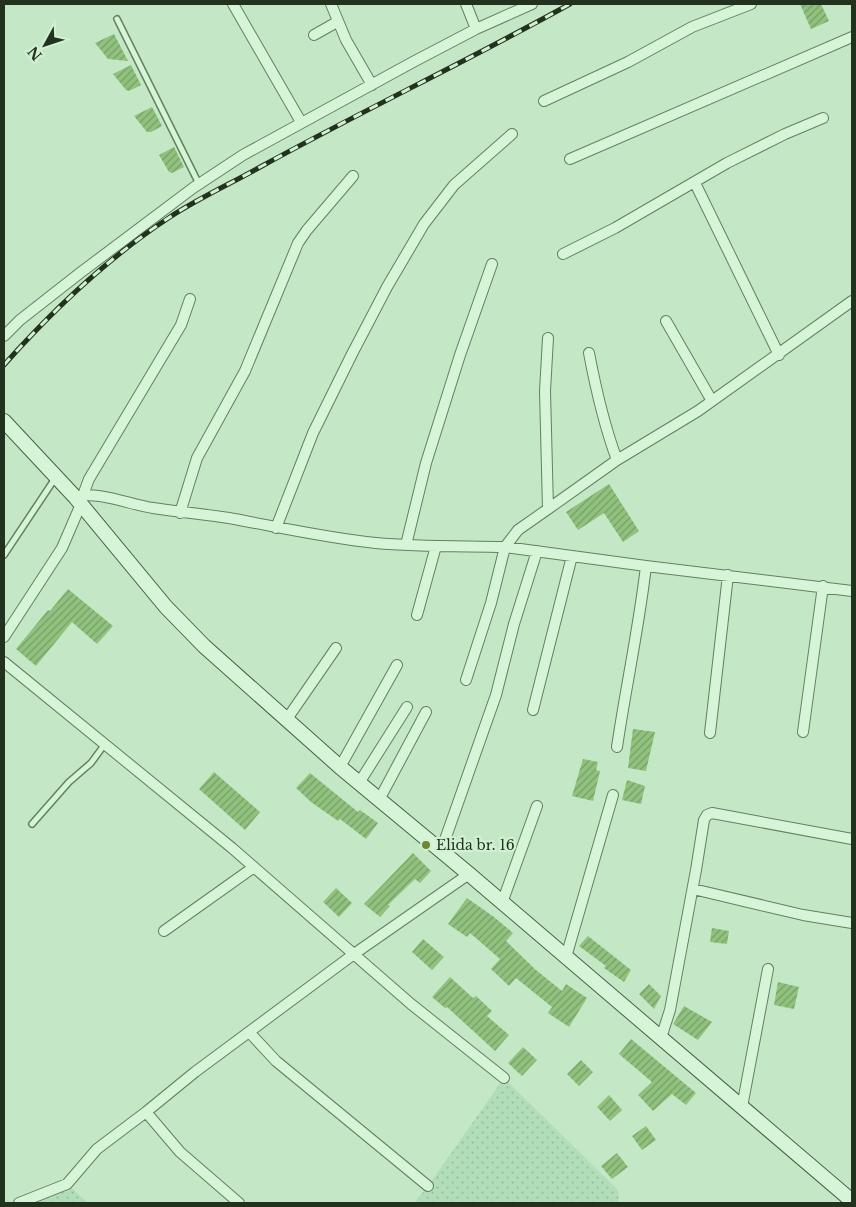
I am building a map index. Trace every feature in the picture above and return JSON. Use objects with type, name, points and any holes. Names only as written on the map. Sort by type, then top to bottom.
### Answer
[{"type":"main road","points":[[4,421],[56,477],[80,499],[166,606],[204,646],[340,767],[566,956],[852,1201]]},
{"type":"street","points":[[233,4],[301,122]]},
{"type":"street","points":[[331,4],[346,40],[372,85]]},
{"type":"street","points":[[466,4],[476,29]]},
{"type":"street","points":[[4,336],[20,320],[80,273],[199,184],[243,155],[476,29],[532,4]]},
{"type":"street","points":[[544,101],[628,62],[692,27],[750,4]]},
{"type":"street","points":[[314,35],[337,22]]},
{"type":"street","points":[[570,160],[852,37]]},
{"type":"street","points":[[563,254],[615,228],[735,159],[785,134],[823,118]]},
{"type":"street","points":[[276,528],[313,433],[387,287],[424,224],[454,186],[512,134]]},
{"type":"street","points":[[180,512],[197,458],[245,371],[298,243],[306,230],[353,176]]},
{"type":"street","points":[[695,183],[779,355]]},
{"type":"street","points":[[406,545],[426,463],[460,355],[492,264]]},
{"type":"street","points":[[4,637],[62,548],[89,479],[181,324],[190,299]]},
{"type":"street","points":[[466,680],[491,603],[505,547],[518,530],[617,460],[712,401],[779,355],[852,301]]},
{"type":"street","points":[[666,320],[712,401]]},
{"type":"street","points":[[548,338],[546,391],[548,509]]},
{"type":"street","points":[[589,353],[604,424],[617,460]]},
{"type":"street","points":[[80,499],[227,518],[276,528],[375,543],[505,547],[852,591]]},
{"type":"street","points":[[417,615],[436,546]]},
{"type":"street","points":[[441,852],[496,695],[514,624],[537,551]]},
{"type":"street","points":[[533,710],[572,556]]},
{"type":"street","points":[[617,747],[630,661],[641,611],[646,566]]},
{"type":"street","points":[[710,733],[728,575]]},
{"type":"street","points":[[803,732],[823,586]]},
{"type":"street","points":[[288,719],[336,648]]},
{"type":"street","points":[[4,662],[254,867],[411,1004],[504,1078]]},
{"type":"street","points":[[340,767],[397,665]]},
{"type":"street","points":[[359,783],[407,707]]},
{"type":"street","points":[[379,800],[426,712]]},
{"type":"street","points":[[566,956],[613,795]]},
{"type":"street","points":[[502,903],[538,806]]},
{"type":"street","points":[[661,1038],[670,1010],[704,820],[707,815],[712,813],[852,839]]},
{"type":"street","points":[[164,931],[254,867]]},
{"type":"street","points":[[19,1203],[67,1184],[97,1149],[195,1072],[354,954],[469,874]]},
{"type":"street","points":[[692,890],[803,915],[852,923]]},
{"type":"street","points":[[742,1107],[768,969]]},
{"type":"street","points":[[250,1033],[276,1061],[428,1186]]},
{"type":"street","points":[[146,1112],[180,1152],[239,1203]]},
{"type":"lane","points":[[117,19],[199,184]]},
{"type":"lane","points":[[4,555],[56,477]]},
{"type":"lane","points":[[32,824],[69,782],[91,763],[105,744]]},
{"type":"green space","points":[[504,1078],[618,1190],[619,1203],[414,1203]]},
{"type":"green space","points":[[67,1184],[88,1203],[18,1203]]},
{"type":"building","points":[[800,4],[821,4],[829,21],[811,29]]},
{"type":"building","points":[[114,34],[128,61],[108,59],[95,43]]},
{"type":"building","points":[[131,65],[141,85],[129,91],[113,74]]},
{"type":"building","points":[[152,107],[162,126],[147,132],[134,116]]},
{"type":"building","points":[[174,147],[184,167],[172,173],[169,172],[159,155]]},
{"type":"building","points":[[609,484],[639,531],[623,542],[604,513],[578,530],[566,512]]},
{"type":"building","points":[[68,589],[113,626],[97,644],[72,622],[36,666],[16,649]]},
{"type":"building","points":[[633,729],[655,732],[646,771],[628,768]]},
{"type":"building","points":[[583,759],[598,762],[596,770],[600,771],[593,801],[572,796]]},
{"type":"building","points":[[214,772],[260,812],[245,830],[199,789]]},
{"type":"building","points":[[310,773],[358,812],[360,810],[378,823],[366,839],[340,819],[338,821],[311,802],[296,788]]},
{"type":"building","points":[[627,780],[645,786],[641,804],[622,800]]},
{"type":"building","points":[[413,853],[431,871],[420,883],[415,879],[388,905],[390,906],[380,917],[364,904]]},
{"type":"building","points":[[336,888],[352,903],[339,917],[323,902]]},
{"type":"building","points":[[467,898],[513,933],[506,941],[536,970],[562,991],[566,984],[587,998],[569,1027],[548,1013],[552,1007],[516,978],[509,986],[491,969],[500,959],[470,933],[467,937],[448,924]]},
{"type":"building","points":[[712,928],[729,931],[727,944],[710,942]]},
{"type":"building","points":[[588,936],[631,970],[624,982],[604,968],[606,966],[579,946]]},
{"type":"building","points":[[423,939],[444,957],[432,970],[412,952]]},
{"type":"building","points":[[450,977],[473,998],[476,996],[492,1011],[487,1016],[509,1035],[495,1051],[447,1007],[445,1008],[432,997]]},
{"type":"building","points":[[778,982],[799,987],[794,1009],[774,1005]]},
{"type":"building","points":[[649,984],[661,996],[654,1009],[639,994]]},
{"type":"building","points":[[684,1006],[712,1022],[698,1040],[673,1024]]},
{"type":"building","points":[[631,1039],[696,1093],[686,1105],[672,1094],[653,1111],[638,1095],[652,1082],[619,1054]]},
{"type":"building","points":[[523,1047],[537,1060],[522,1076],[508,1063]]},
{"type":"building","points":[[581,1060],[593,1072],[579,1086],[567,1074]]},
{"type":"building","points":[[609,1095],[622,1110],[610,1121],[597,1107]]},
{"type":"building","points":[[646,1126],[656,1140],[642,1150],[632,1136]]},
{"type":"building","points":[[617,1153],[628,1167],[612,1179],[601,1166]]},
{"type":"railway","points":[[4,365],[62,305],[103,267],[170,217],[300,145],[570,4]]},
{"type":"place","name":"Elida br. 16","points":[[426,845]]}]
